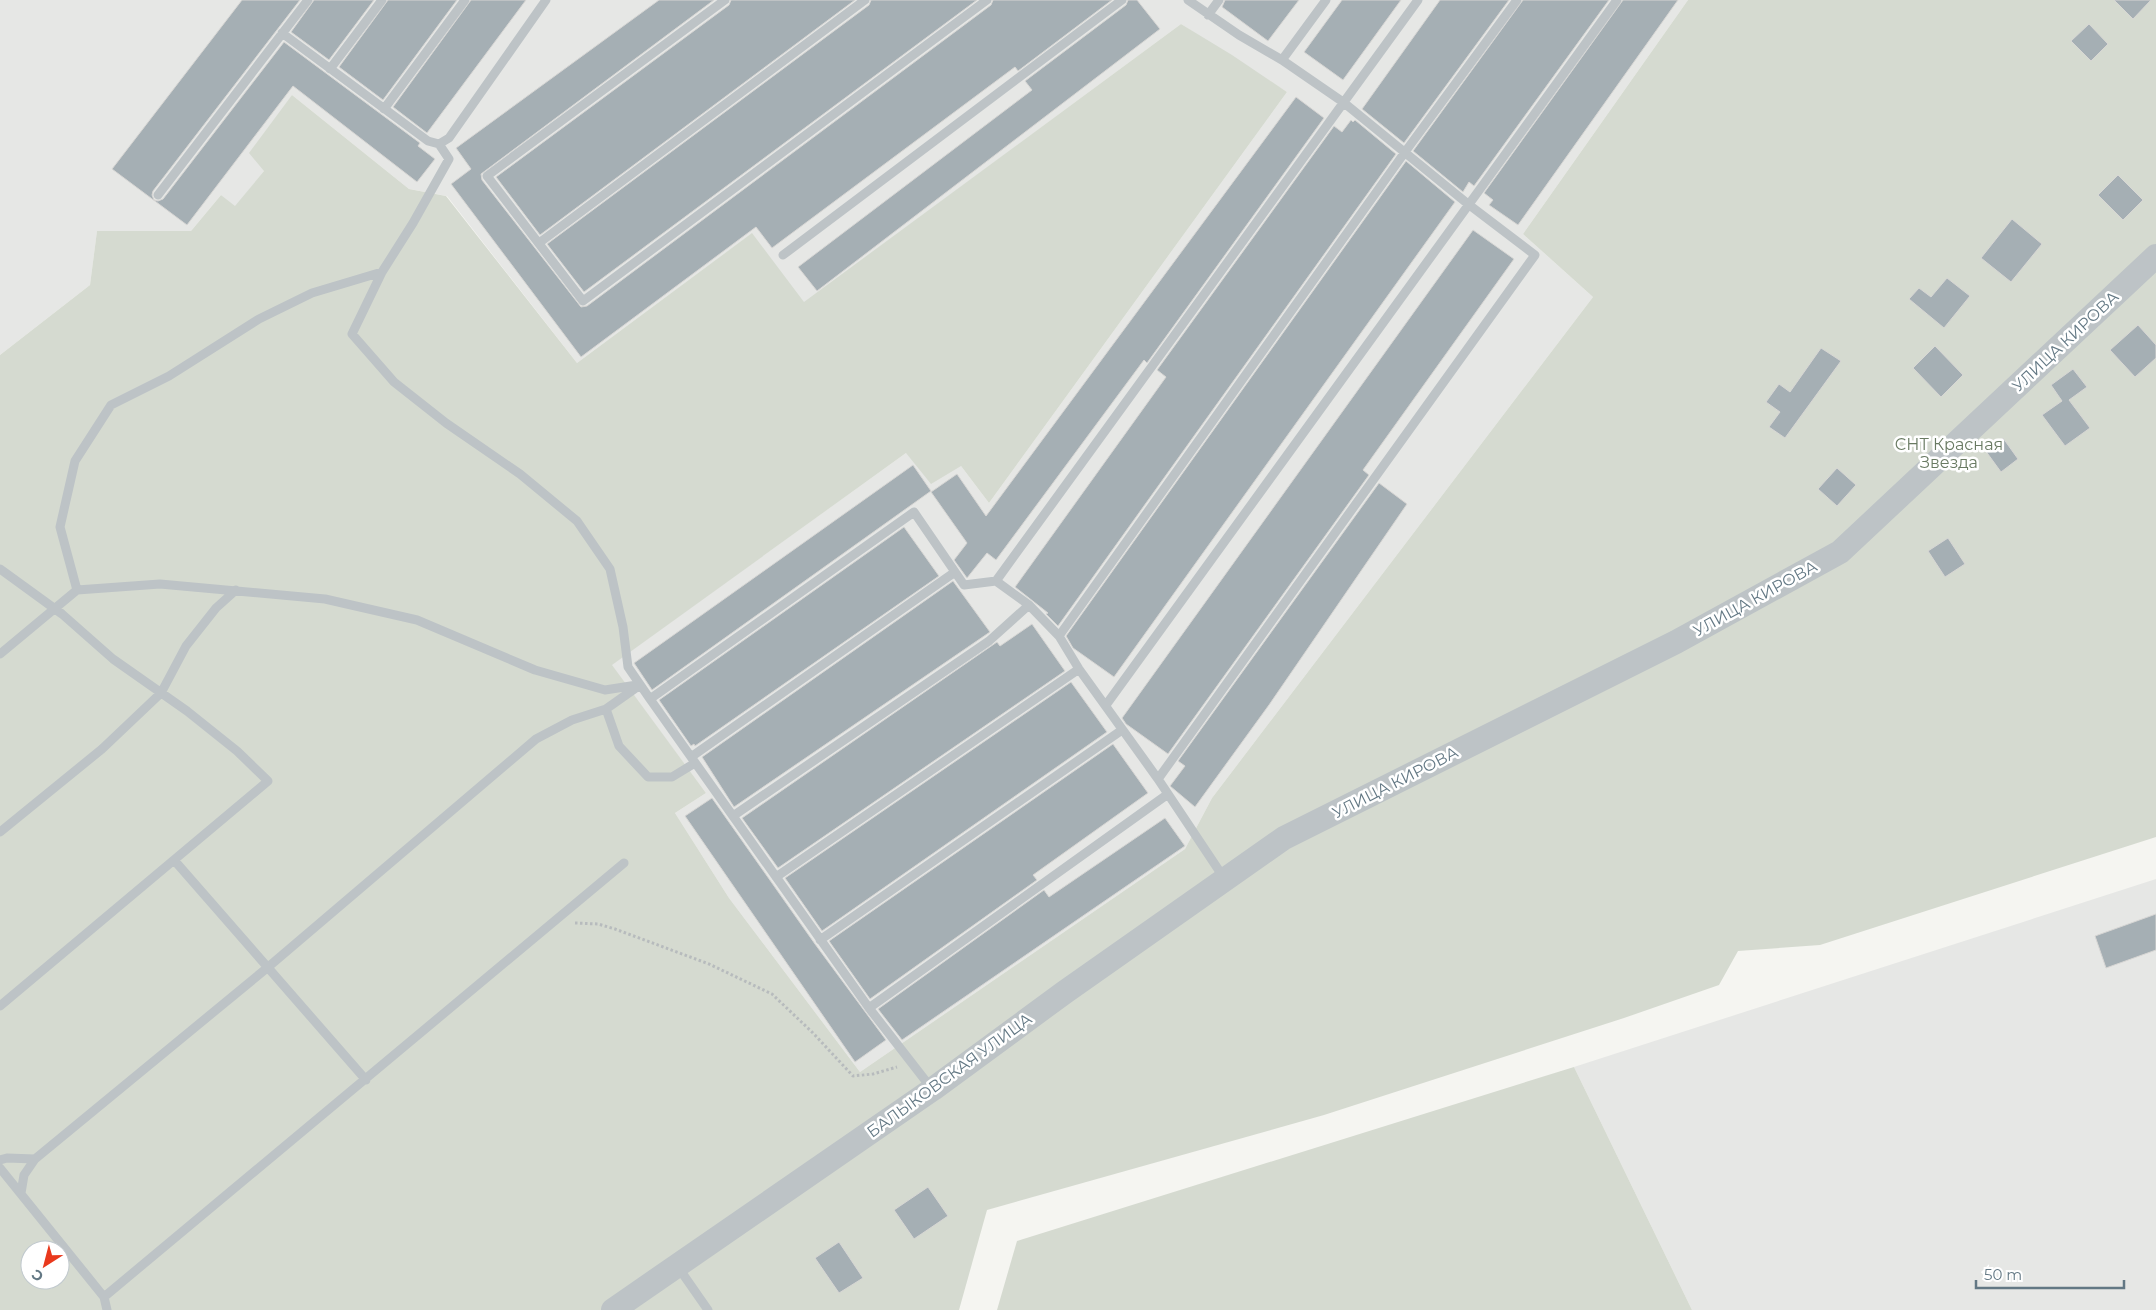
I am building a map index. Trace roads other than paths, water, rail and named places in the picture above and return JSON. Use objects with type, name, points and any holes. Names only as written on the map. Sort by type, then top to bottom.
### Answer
[{"type":"street","name":"УЛИЦА КИРОВА","points":[[1284,838],[1676,642],[1840,552],[2156,256]]},
{"type":"street","name":"БАЛЫКОВСКАЯ УЛИЦА","points":[[613,1310],[933,1089],[1065,992],[1284,838]]},
{"type":"lane","points":[[158,195],[308,0]]},
{"type":"lane","points":[[330,69],[382,0]]},
{"type":"lane","points":[[384,109],[465,0]]},
{"type":"lane","points":[[439,144],[449,138],[546,0]]},
{"type":"lane","points":[[725,0],[487,176],[583,301],[987,0]]},
{"type":"lane","points":[[539,243],[865,0]]},
{"type":"lane","points":[[783,255],[1122,0]]},
{"type":"lane","points":[[1158,780],[1535,255],[1468,204],[1343,102],[1282,60],[1208,15],[1188,0]]},
{"type":"lane","points":[[1208,15],[1219,0]]},
{"type":"lane","points":[[1282,60],[1326,0]]},
{"type":"lane","points":[[996,581],[1418,0]]},
{"type":"lane","points":[[1059,636],[1405,152],[1517,0]]},
{"type":"lane","points":[[1106,705],[1617,0]]},
{"type":"lane","points":[[282,33],[428,141],[439,144],[449,159],[413,223],[382,272],[352,334],[394,382],[446,423],[520,474],[577,521],[610,569],[623,627],[628,667],[868,1008],[933,1089]]},
{"type":"lane","points":[[77,590],[60,527],[75,461],[111,405],[169,376],[259,319],[312,293],[382,272]]},
{"type":"lane","points":[[650,699],[914,512],[964,585],[996,581],[1029,605],[1059,636],[1224,879]]},
{"type":"lane","points":[[0,569],[55,608],[113,659],[237,751],[268,781],[0,1006]]},
{"type":"lane","points":[[606,709],[620,746],[648,777],[672,777],[955,572]]},
{"type":"lane","points":[[0,654],[77,590],[160,584],[326,599],[417,620],[535,670],[605,690],[640,685]]},
{"type":"lane","points":[[0,832],[102,749],[161,693],[186,646],[216,608],[236,590]]},
{"type":"lane","points":[[732,816],[989,641],[1029,605]]},
{"type":"lane","points":[[776,877],[1079,668]]},
{"type":"lane","points":[[21,1192],[24,1175],[35,1159],[267,968],[536,740],[572,720],[606,709],[640,685]]},
{"type":"lane","points":[[820,940],[1122,730]]},
{"type":"lane","points":[[868,1008],[1168,794]]},
{"type":"lane","points":[[174,860],[366,1080]]},
{"type":"lane","points":[[104,1297],[624,863]]},
{"type":"lane","points":[[0,1160],[6,1158],[35,1159]]},
{"type":"lane","points":[[0,1168],[104,1297],[107,1310]]},
{"type":"lane","points":[[676,1265],[708,1310]]},
{"type":"park label","name":"СНТ Красная Звезда","points":[[1949,453]]}]
